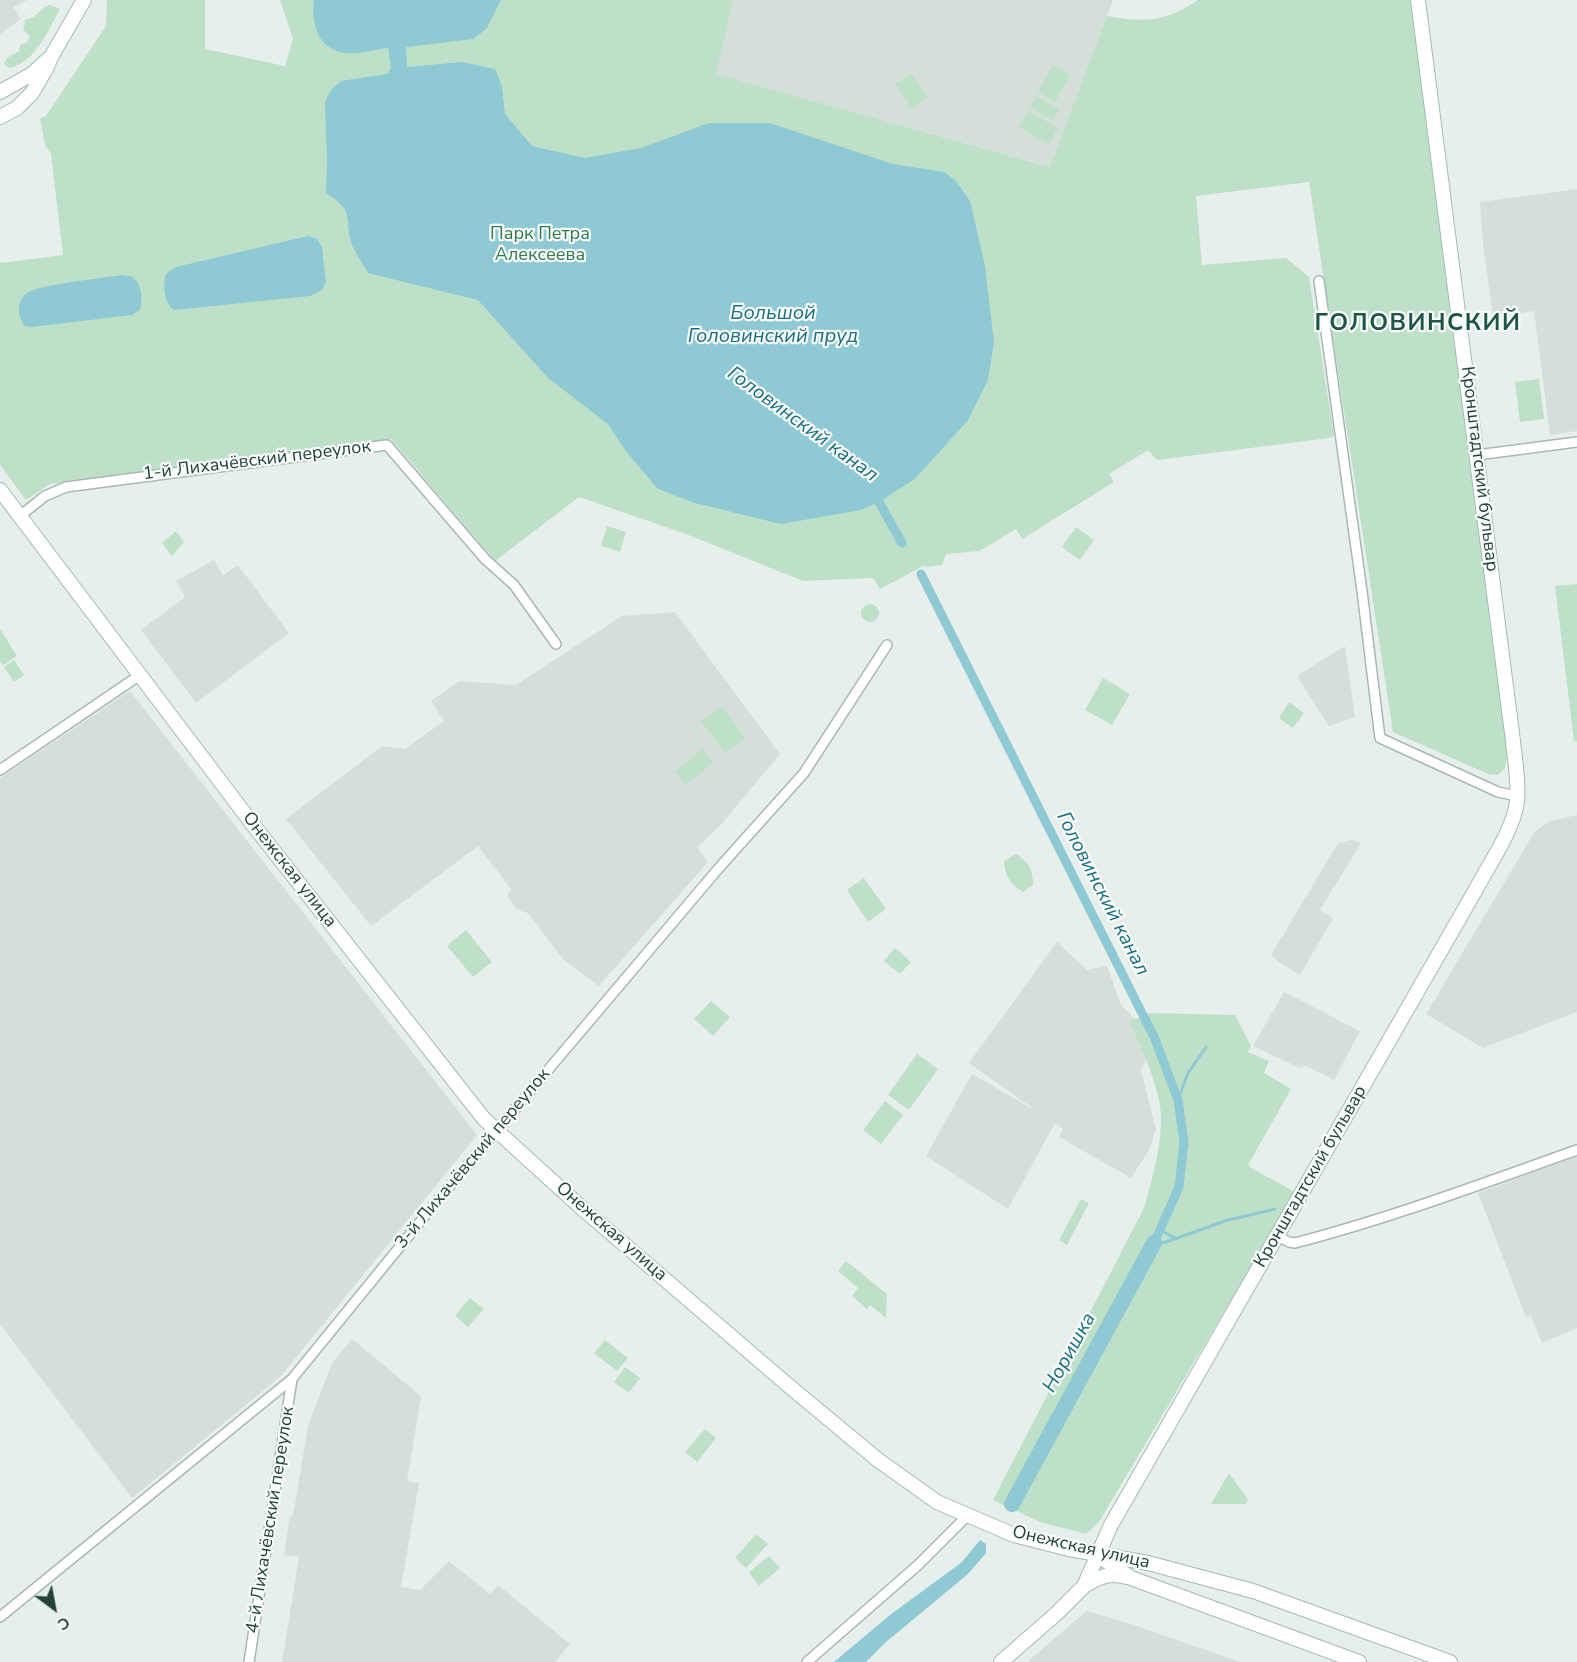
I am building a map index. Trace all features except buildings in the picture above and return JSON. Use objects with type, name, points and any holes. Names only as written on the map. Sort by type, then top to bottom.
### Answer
[{"type":"main road","points":[[0,117],[17,108],[33,93],[84,0]]},
{"type":"main road","name":"Кронштадтский бульвар","points":[[1084,1586],[1111,1525],[1474,891],[1514,815],[1517,796],[1512,730],[1418,0]]},
{"type":"main road","points":[[0,92],[32,74],[51,57]]},
{"type":"main road","name":"Онежская улица","points":[[0,490],[261,835],[496,1132],[789,1386],[878,1460],[937,1502],[1014,1535],[1098,1555],[1148,1563],[1253,1591],[1450,1662]]},
{"type":"main road","points":[[1098,1555],[1131,1578]]},
{"type":"main road","points":[[1001,1662],[1084,1586],[1106,1575],[1114,1574],[1131,1578],[1359,1662]]},
{"type":"street","points":[[1319,281],[1380,738],[1498,792],[1517,796]]},
{"type":"street","points":[[1477,455],[1577,442]]},
{"type":"street","name":"1-й Лихачёвский переулок","points":[[20,516],[45,496],[66,487],[387,445],[485,559],[514,585],[556,644]]},
{"type":"street","name":"3-й Лихачёвский переулок","points":[[0,1617],[292,1379],[433,1206],[714,875],[804,773],[887,645]]},
{"type":"street","points":[[0,770],[140,675]]},
{"type":"street","points":[[1277,1236],[1295,1243],[1335,1232],[1466,1191],[1577,1150]]},
{"type":"street","name":"4-й Лихачёвский переулок","points":[[249,1662],[292,1379]]},
{"type":"street","points":[[807,1662],[918,1565],[967,1516]]},
{"type":"shaded area","points":[[0,0],[27,0],[13,7],[21,19],[0,34]]},
{"type":"shaded area","points":[[733,0],[1113,0],[1051,167],[715,74]]},
{"type":"shaded area","points":[[1577,189],[1577,431],[1550,435],[1534,311],[1493,317],[1480,202]]},
{"type":"shaded area","points":[[214,560],[223,575],[238,565],[289,633],[196,703],[141,630],[185,597],[176,581]]},
{"type":"shaded area","points":[[675,612],[780,754],[719,827],[697,847],[708,862],[599,986],[563,959],[528,913],[517,910],[507,895],[511,889],[478,846],[371,926],[286,819],[382,746],[405,749],[444,721],[431,701],[459,681],[516,685],[622,616]]},
{"type":"shaded area","points":[[1345,646],[1355,717],[1329,726],[1297,676]]},
{"type":"shaded area","points":[[130,691],[477,1135],[280,1377],[132,1498],[0,1324],[0,778]]},
{"type":"shaded area","points":[[1577,815],[1577,1012],[1483,1048],[1426,1014],[1535,831],[1550,821]]},
{"type":"shaded area","points":[[1353,840],[1361,843],[1320,910],[1333,918],[1300,975],[1271,955],[1338,843]]},
{"type":"shaded area","points":[[1057,942],[1087,970],[1107,966],[1121,1005],[1155,1039],[1141,1070],[1156,1129],[1149,1150],[1131,1178],[1059,1137],[1063,1129],[1055,1123],[1008,1209],[926,1156],[972,1074],[1038,1112],[969,1063]]},
{"type":"shaded area","points":[[1284,992],[1360,1031],[1334,1080],[1306,1066],[1300,1068],[1253,1046]]},
{"type":"shaded area","points":[[1577,1156],[1577,1328],[1542,1343],[1531,1316],[1526,1317],[1478,1193]]},
{"type":"shaded area","points":[[352,1339],[421,1396],[407,1481],[419,1483],[401,1587],[420,1590],[449,1561],[490,1594],[498,1585],[570,1644],[555,1662],[282,1662],[299,1557],[284,1555],[308,1426],[332,1363]]},
{"type":"shaded area","points":[[1087,1611],[1131,1624],[1240,1662],[1027,1662]]},
{"type":"green space","name":"Парк Петра Алексеева","points":[[107,0],[205,0],[205,49],[285,66],[293,38],[280,0],[733,0],[716,74],[1050,167],[1107,16],[1154,19],[1175,13],[1198,0],[1411,0],[1508,752],[1505,768],[1498,775],[1488,774],[1393,732],[1309,182],[1196,196],[1202,265],[1286,258],[1309,277],[1334,436],[1157,460],[1148,450],[1109,474],[1114,482],[1022,539],[1016,529],[980,551],[946,554],[942,565],[926,567],[925,565],[880,589],[873,578],[803,581],[686,534],[579,497],[495,561],[391,439],[50,484],[26,500],[0,465],[0,261],[1,263],[63,255],[51,154],[45,145],[40,118],[46,116],[106,26]]},
{"type":"green space","points":[[50,5],[60,9],[34,52],[27,59],[10,68],[4,64],[7,58],[19,51],[20,45],[27,42],[30,36],[23,30],[24,20],[34,17],[44,7]]},
{"type":"green space","points":[[1053,65],[1070,75],[1055,102],[1038,92]]},
{"type":"green space","points":[[911,73],[928,97],[912,108],[895,84]]},
{"type":"green space","points":[[1036,96],[1059,109],[1053,121],[1030,108]]},
{"type":"green space","points":[[1028,111],[1058,128],[1049,144],[1019,127]]},
{"type":"green space","points":[[1539,379],[1544,419],[1520,422],[1515,382]]},
{"type":"green space","points":[[607,526],[626,532],[620,552],[601,546]]},
{"type":"green space","points":[[1076,527],[1094,540],[1080,560],[1062,547]]},
{"type":"green space","points":[[176,531],[184,542],[172,556],[162,543]]},
{"type":"green space","points":[[1577,584],[1577,741],[1574,741],[1555,586]]},
{"type":"green space","points":[[870,604],[876,607],[879,613],[876,619],[870,622],[864,619],[861,613],[864,607]]},
{"type":"green space","points":[[0,629],[17,656],[3,665],[0,661]]},
{"type":"green space","points":[[14,660],[24,675],[14,682],[4,667]]},
{"type":"green space","points":[[1103,678],[1130,694],[1112,725],[1085,710]]},
{"type":"green space","points":[[1289,702],[1304,713],[1293,728],[1279,718]]},
{"type":"green space","points":[[722,706],[745,738],[725,753],[701,721]]},
{"type":"green space","points":[[703,749],[713,763],[685,785],[675,771]]},
{"type":"green space","points":[[1016,854],[1027,863],[1032,875],[1033,885],[1023,892],[1009,879],[1004,861]]},
{"type":"green space","points":[[864,878],[886,909],[868,922],[847,890]]},
{"type":"green space","points":[[466,930],[492,962],[473,977],[447,946]]},
{"type":"green space","points":[[895,948],[911,962],[900,974],[884,961]]},
{"type":"green space","points":[[711,1001],[730,1017],[713,1036],[694,1019]]},
{"type":"green space","points":[[1149,1013],[1235,1015],[1251,1046],[1248,1052],[1269,1061],[1264,1073],[1291,1089],[1248,1165],[1295,1192],[1099,1522],[1086,1534],[1040,1522],[993,1500],[1144,1208],[1158,1150],[1161,1115],[1160,1103],[1145,1056],[1130,1022]]},
{"type":"green space","points":[[917,1054],[938,1069],[909,1110],[888,1095]]},
{"type":"green space","points":[[885,1101],[903,1115],[881,1144],[863,1130]]},
{"type":"green space","points":[[1081,1199],[1089,1203],[1067,1245],[1059,1240]]},
{"type":"green space","points":[[846,1261],[887,1294],[886,1318],[870,1305],[867,1309],[852,1296],[858,1288],[838,1271]]},
{"type":"green space","points":[[470,1298],[484,1309],[468,1327],[455,1316]]},
{"type":"green space","points":[[605,1340],[628,1358],[617,1371],[594,1353]]},
{"type":"green space","points":[[625,1367],[640,1378],[629,1393],[614,1382]]},
{"type":"green space","points":[[705,1429],[716,1438],[697,1462],[685,1452]]},
{"type":"green space","points":[[1229,1473],[1248,1500],[1246,1504],[1211,1504]]},
{"type":"green space","points":[[756,1534],[768,1544],[746,1568],[735,1558]]},
{"type":"green space","points":[[769,1556],[780,1568],[759,1586],[749,1572]]},
{"type":"water","name":"Большой Головинский пруд","points":[[314,0],[501,0],[487,28],[473,39],[406,47],[407,67],[462,62],[495,69],[502,87],[505,114],[532,146],[585,158],[641,148],[709,123],[770,123],[893,164],[944,172],[956,181],[970,201],[985,266],[994,342],[988,380],[968,420],[915,479],[879,502],[861,510],[781,524],[695,503],[658,489],[625,450],[608,424],[548,378],[478,300],[368,273],[353,247],[346,211],[326,193],[325,102],[331,90],[341,81],[387,74],[391,69],[388,48],[362,53],[346,53],[329,47],[315,27]]},
{"type":"water","points":[[308,236],[317,239],[322,247],[326,282],[322,290],[310,296],[174,310],[168,303],[164,288],[166,274],[176,267]]},
{"type":"water","points":[[123,275],[133,277],[141,292],[140,310],[132,315],[32,327],[25,326],[20,318],[19,305],[23,296],[34,290],[58,284]]},
{"type":"water","points":[[980,1540],[986,1544],[986,1553],[968,1574],[886,1642],[866,1662],[834,1662],[890,1615],[962,1562]]},
{"type":"waterway","name":"Головинский канал","points":[[870,496],[879,502],[902,543]]},
{"type":"waterway","name":"Головинский канал","points":[[921,574],[1155,1039],[1178,1100],[1184,1142],[1179,1187],[1154,1243]]},
{"type":"waterway","points":[[1178,1100],[1188,1073],[1206,1047]]},
{"type":"waterway","name":"Норишка","points":[[1154,1243],[1166,1242],[1228,1220],[1275,1209]]},
{"type":"waterway","name":"Норишка","points":[[1160,1230],[1177,1239]]},
{"type":"waterway","name":"Норишка","points":[[1012,1504],[1154,1243]]},
{"type":"district","name":"ГОЛОВИНСКИЙ","points":[[1418,324]]}]
